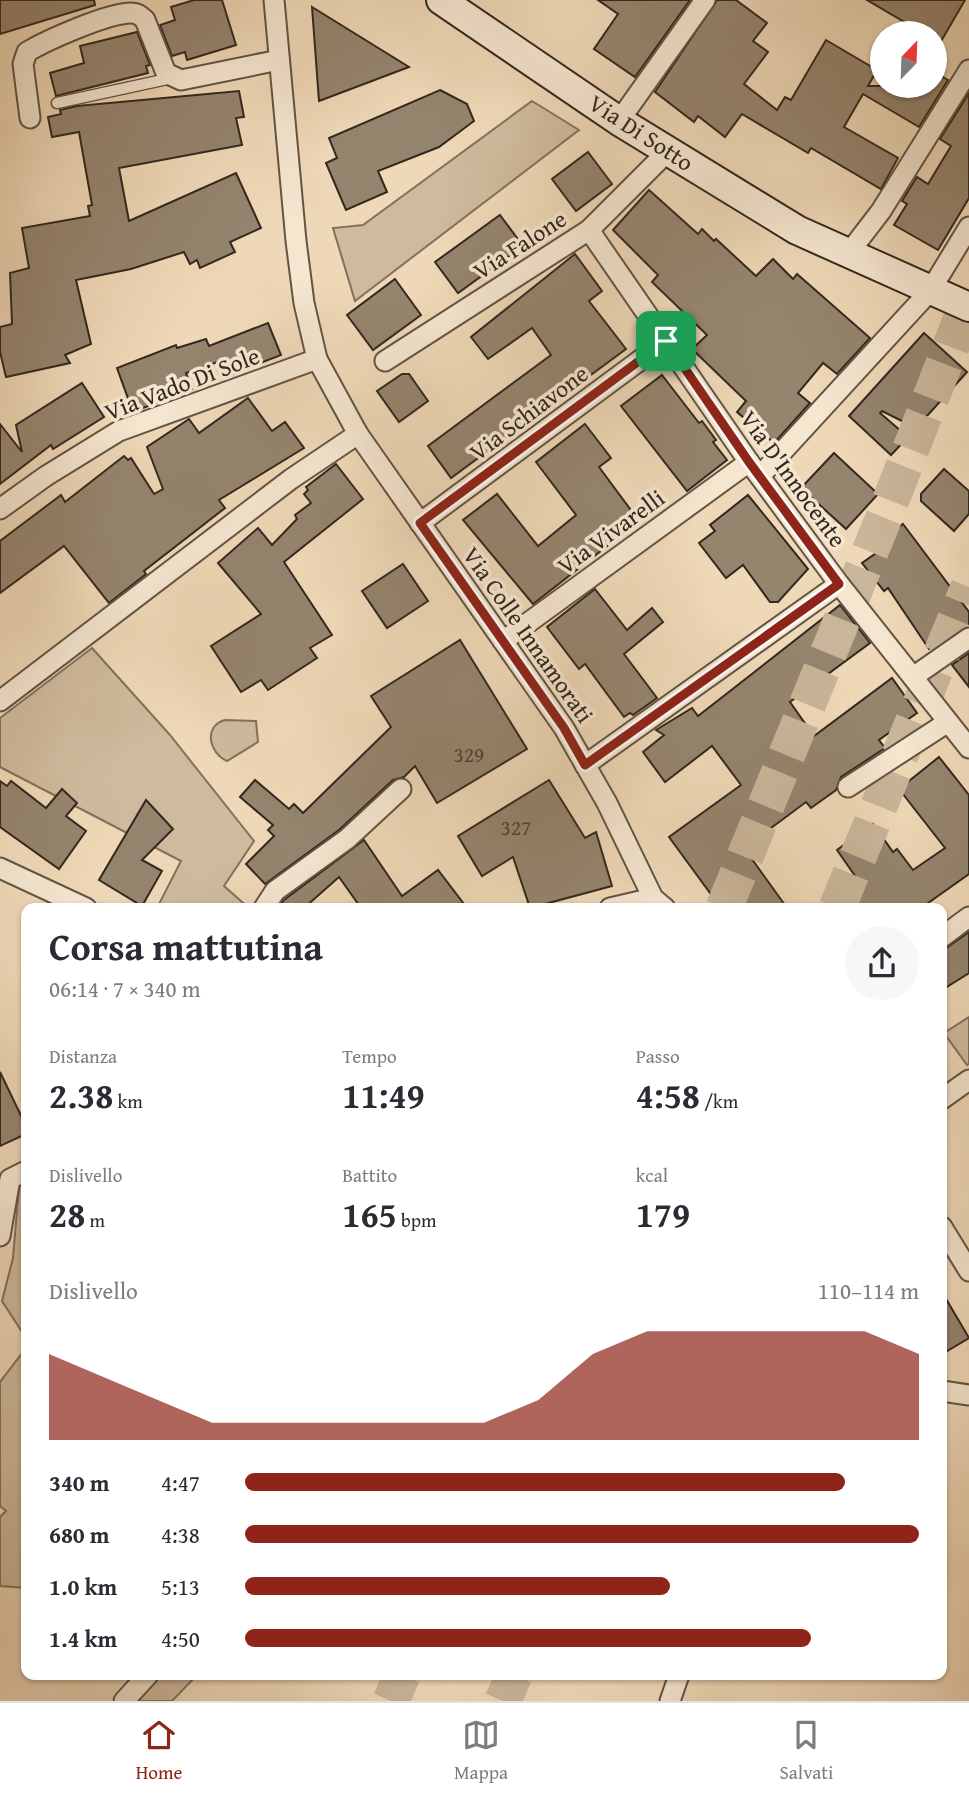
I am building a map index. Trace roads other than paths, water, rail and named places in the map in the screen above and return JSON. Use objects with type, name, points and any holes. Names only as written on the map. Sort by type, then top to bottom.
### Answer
[{"type":"street","name":"Via Colle Innamorati","points":[[274,0],[296,241],[304,303],[317,359],[358,434],[564,728],[659,903]]},
{"type":"street","name":"Via Di Sotto","points":[[441,0],[619,121],[797,230],[969,307]]},
{"type":"street","points":[[619,121],[705,0]]},
{"type":"street","points":[[30,118],[23,64],[27,52],[88,25],[129,13],[138,14],[145,20],[166,73],[172,78],[181,80],[279,60]]},
{"type":"street","points":[[848,254],[881,211],[969,70]]},
{"type":"street","name":"Via Falone","points":[[385,361],[589,230],[667,152]]},
{"type":"street","name":"Via Vivarelli","points":[[503,641],[755,469],[930,290],[969,227]]},
{"type":"street","name":"Via D'Innocente","points":[[589,230],[755,469],[839,584],[969,748]]},
{"type":"street","name":"Via Schiavone","points":[[420,523],[666,341]]},
{"type":"street","name":"Via Vado Di Sole","points":[[0,509],[46,476],[119,431],[317,359]]},
{"type":"street","points":[[0,701],[291,479],[358,434]]},
{"type":"street","points":[[585,765],[839,584]]},
{"type":"street","points":[[913,677],[969,638]]},
{"type":"street","points":[[848,787],[948,722]]},
{"type":"street","points":[[267,903],[275,891],[348,839],[401,789]]},
{"type":"street","points":[[0,868],[75,903]]},
{"type":"street","points":[[947,933],[969,918]]},
{"type":"street","points":[[947,1095],[969,1080]]},
{"type":"street","points":[[0,1236],[10,1179],[21,1174]]},
{"type":"street","points":[[947,1235],[969,1271]]},
{"type":"street","points":[[947,1392],[969,1395]]},
{"type":"street","points":[[124,1701],[143,1680]]},
{"type":"street","points":[[670,1701],[676,1680]]},
{"type":"lane","points":[[57,103],[172,78]]},
{"type":"tunnel","points":[[726,903],[887,510],[969,300]]},
{"type":"tunnel","points":[[839,903],[969,587]]},
{"type":"tunnel","points":[[391,1701],[400,1680]]},
{"type":"tunnel","points":[[503,1701],[512,1680]]}]
